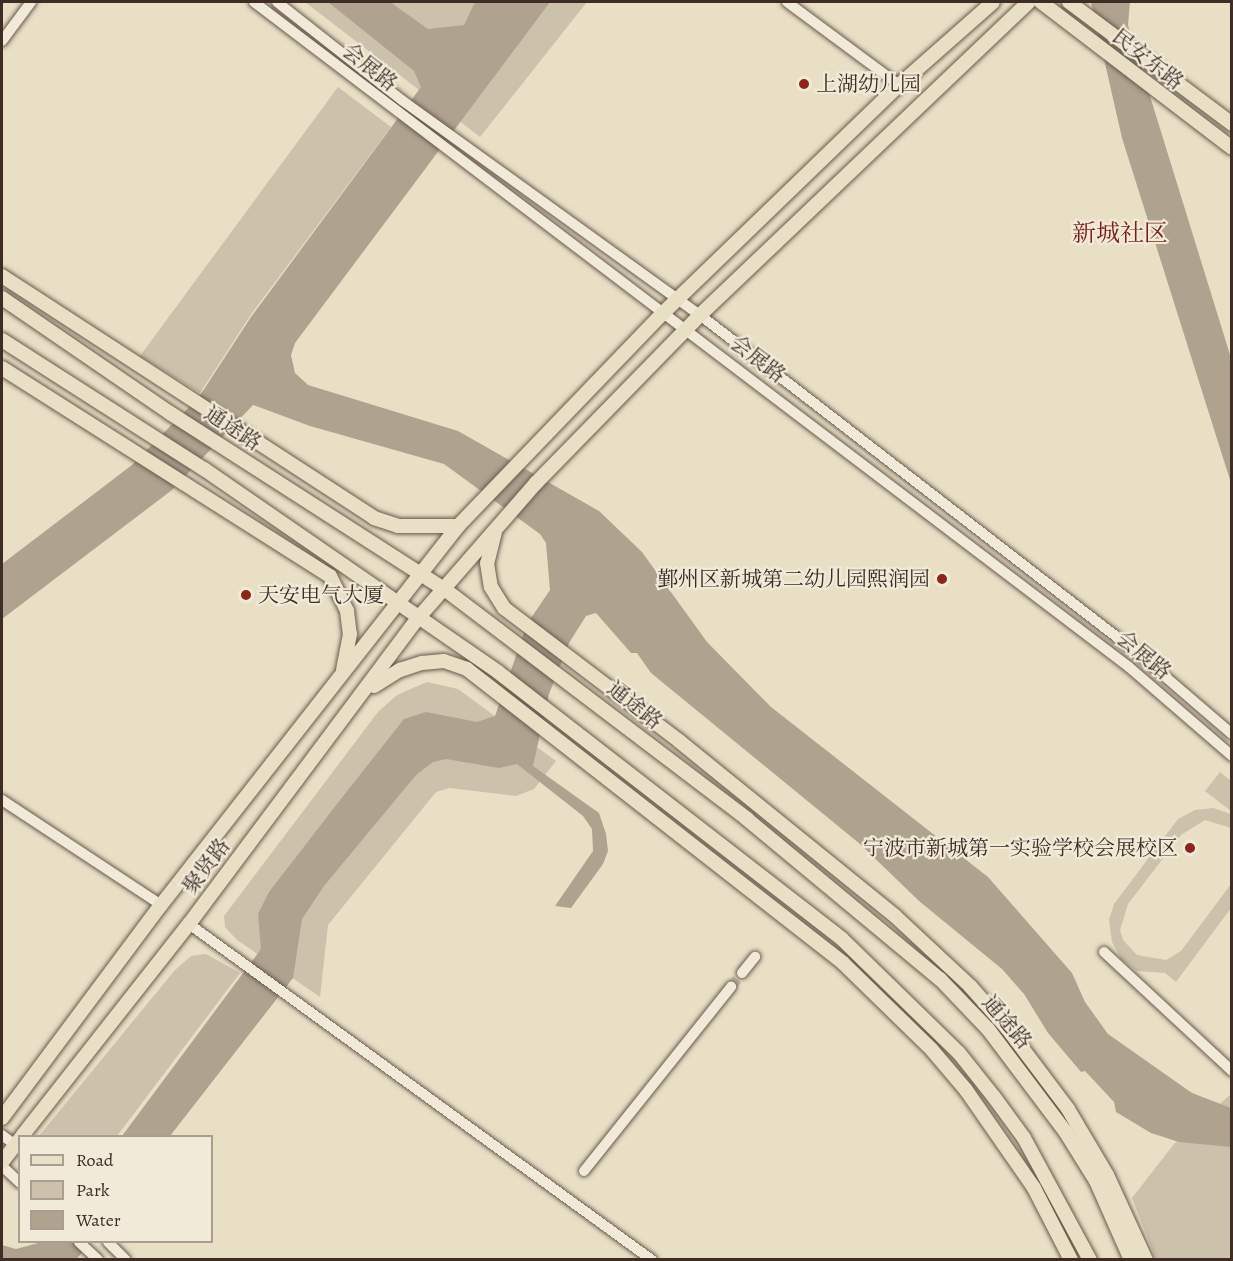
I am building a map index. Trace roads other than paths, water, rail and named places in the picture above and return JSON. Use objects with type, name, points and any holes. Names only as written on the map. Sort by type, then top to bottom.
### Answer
[{"type":"main road","name":"聚贤路","points":[[2,1119],[161,905],[458,526],[511,468],[663,313],[899,85],[993,2]]},
{"type":"main road","name":"聚贤路","points":[[24,1135],[189,924],[419,617],[536,483],[700,315],[1029,2]]},
{"type":"main road","name":"民安东路","points":[[1041,2],[1154,91],[1232,148]]},
{"type":"main road","name":"民安东路","points":[[1069,2],[1232,124]]},
{"type":"main road","points":[[2,276],[189,400],[374,518],[398,526],[458,526]]},
{"type":"main road","name":"通途路","points":[[2,298],[170,413],[443,588],[570,681],[747,819],[940,979],[988,1029],[1065,1131],[1096,1181],[1131,1260]]},
{"type":"main road","points":[[2,340],[204,469],[498,672],[798,904],[890,982],[959,1053],[1024,1138],[1090,1260]]},
{"type":"main road","points":[[2,368],[330,576],[347,611],[350,634],[341,675]]},
{"type":"main road","points":[[497,527],[487,563],[491,587],[504,608],[679,741],[895,916],[985,1003],[1068,1109],[1107,1175],[1146,1260]]},
{"type":"main road","points":[[360,697],[400,670],[444,661],[467,669],[843,963],[932,1050],[1034,1188],[1071,1260]]},
{"type":"main road","name":"聚贤路","points":[[2,1164],[18,1143]]},
{"type":"street","points":[[2,41],[31,2]]},
{"type":"street","name":"会展路","points":[[254,2],[1129,667],[1232,756]]},
{"type":"street","name":"会展路","points":[[277,2],[403,101],[676,302],[700,315],[1140,655],[1232,734]]},
{"type":"street","points":[[788,2],[899,85]]},
{"type":"street","points":[[2,800],[161,905]]},
{"type":"street","points":[[189,924],[652,1260]]},
{"type":"street","points":[[1104,952],[1232,1071]]},
{"type":"street","points":[[742,974],[755,957]]},
{"type":"street","points":[[584,1171],[732,987]]},
{"type":"street","points":[[2,1135],[18,1142]]},
{"type":"street","points":[[2,1164],[18,1181]]},
{"type":"street","points":[[80,1243],[98,1260]]},
{"type":"street","points":[[109,1243],[126,1260]]},
{"type":"water","points":[[328,2],[390,2],[428,29],[464,25],[475,2],[550,2],[295,343],[291,355],[295,373],[308,385],[458,431],[599,511],[642,552],[707,642],[771,707],[988,877],[1072,973],[1085,1002],[1108,1034],[1192,1093],[1231,1108],[1231,1147],[1179,1142],[1151,1133],[1116,1112],[1114,1102],[1085,1071],[1081,1072],[1048,1033],[1024,994],[1002,969],[919,901],[860,844],[651,673],[637,653],[631,653],[596,613],[586,616],[569,643],[549,694],[533,766],[599,813],[606,834],[608,851],[603,864],[571,908],[555,906],[593,851],[592,829],[583,816],[517,764],[499,768],[446,759],[433,762],[416,775],[324,886],[302,919],[293,978],[171,1135],[123,1135],[261,949],[258,914],[269,892],[337,804],[404,719],[426,712],[477,722],[495,716],[527,624],[550,590],[546,543],[540,534],[444,464],[310,426],[253,405],[172,490],[2,619],[2,564],[132,465],[199,397],[251,317],[421,87],[414,71]]},
{"type":"water","points":[[1091,2],[1130,2],[1128,25],[1231,358],[1231,483],[1122,138]]},
{"type":"water","points":[[38,1243],[89,1243],[76,1260],[2,1259],[2,1245],[16,1249]]},
{"type":"tunnel","points":[[731,987],[742,973]]},
{"type":"place","name":"上湖幼儿园","points":[[804,84]]},
{"type":"place","name":"鄞州区新城第二幼儿园熙润园","points":[[942,579]]},
{"type":"place","name":"天安电气大厦","points":[[246,595]]},
{"type":"place","name":"宁波市新城第一实验学校会展校区","points":[[1190,848]]},
{"type":"district","name":"新城社区","points":[[1120,234]]}]
